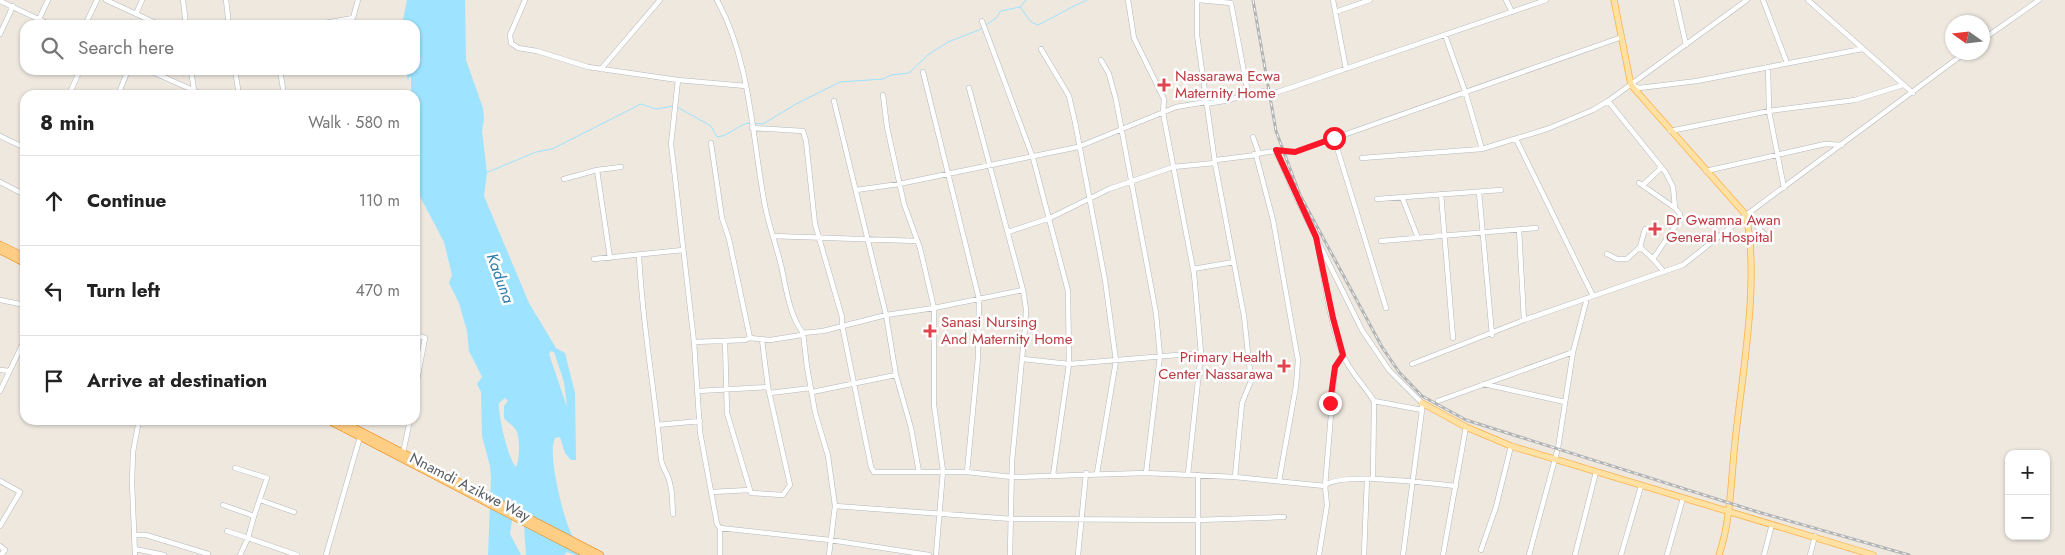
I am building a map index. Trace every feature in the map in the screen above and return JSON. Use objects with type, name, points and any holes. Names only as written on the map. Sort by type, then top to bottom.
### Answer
[{"type":"highway","points":[[0,245],[20,255]]},
{"type":"highway","points":[[0,250],[20,260]]},
{"type":"highway","name":"Nnamdi Azikwe Way","points":[[337,425],[600,555]]},
{"type":"highway","name":"Nnamdi Azikwe Way","points":[[349,425],[588,555]]},
{"type":"main road","points":[[1614,0],[1631,85],[1746,215],[1750,244],[1750,296],[1728,510],[1720,555]]},
{"type":"main road","points":[[1422,406],[1511,446],[1640,486],[1815,536],[1860,553],[1873,555]]},
{"type":"street","points":[[1,1],[39,19],[48,0]]},
{"type":"street","points":[[87,20],[97,0]]},
{"type":"street","points":[[106,0],[149,20]]},
{"type":"street","points":[[136,14],[142,0]]},
{"type":"street","points":[[183,0],[185,20]]},
{"type":"street","points":[[226,0],[228,20]]},
{"type":"street","points":[[342,20],[353,18],[358,0]]},
{"type":"street","points":[[525,0],[510,35],[511,43],[518,48],[601,68],[678,80],[746,86]]},
{"type":"street","points":[[601,68],[660,0]]},
{"type":"street","points":[[717,0],[728,19],[736,43],[746,86],[750,119],[773,236],[786,290],[802,334],[811,390],[828,456],[835,506],[829,555]]},
{"type":"street","points":[[1128,0],[1134,38],[1164,99],[1163,113],[1193,268],[1201,353],[1188,474]]},
{"type":"street","points":[[1235,477],[1242,403],[1250,381],[1244,316],[1215,161],[1196,34],[1198,0],[1231,3],[1248,93]]},
{"type":"street","points":[[1333,0],[1346,69]]},
{"type":"street","points":[[1335,12],[1370,0]]},
{"type":"street","points":[[1506,0],[1512,12]]},
{"type":"street","points":[[856,190],[900,184],[1033,158],[1078,147],[1176,107],[1230,100],[1248,93],[1265,90],[1278,92],[1546,0]]},
{"type":"street","points":[[1676,0],[1686,45]]},
{"type":"street","points":[[1362,158],[1482,149],[1516,139],[1584,114],[1608,101],[1631,85],[1740,2],[1747,0]]},
{"type":"street","points":[[1763,0],[1787,63]]},
{"type":"street","points":[[1808,0],[1913,93]]},
{"type":"street","points":[[1990,34],[2039,0]]},
{"type":"street","points":[[0,34],[13,6]]},
{"type":"street","points":[[982,22],[1013,100],[1033,158],[1068,291],[1069,364],[1053,475]]},
{"type":"street","points":[[1445,35],[1466,94],[1482,149]]},
{"type":"street","points":[[1008,232],[1050,218],[1132,180],[1173,166],[1215,161],[1276,150],[1295,152],[1466,94],[1622,37]]},
{"type":"street","points":[[1631,85],[1639,88],[1668,85],[1862,48]]},
{"type":"street","points":[[1041,49],[1069,96],[1105,280],[1116,361],[1097,473]]},
{"type":"street","points":[[1101,60],[1109,74],[1122,130],[1156,313],[1160,356],[1146,473]]},
{"type":"street","points":[[1412,364],[1492,335],[1524,320],[1683,265],[1746,215],[1956,60]]},
{"type":"street","points":[[1768,67],[1769,111],[1784,188]]},
{"type":"street","points":[[923,72],[979,299],[978,358],[967,472]]},
{"type":"street","points":[[71,90],[78,75]]},
{"type":"street","points":[[120,90],[126,75]]},
{"type":"street","points":[[160,75],[194,90]]},
{"type":"street","points":[[192,75],[194,90]]},
{"type":"street","points":[[236,75],[238,90]]},
{"type":"street","points":[[281,75],[283,90]]},
{"type":"street","points":[[678,80],[673,111],[671,144],[694,342],[700,421],[711,492],[717,524],[720,528],[720,555]]},
{"type":"street","points":[[1670,131],[1769,111],[1855,100],[1903,85]]},
{"type":"street","points":[[969,88],[1023,290],[1026,309],[1023,359],[1017,398],[1010,555]]},
{"type":"street","points":[[883,94],[887,127],[908,220],[917,241],[934,308],[934,405],[943,471],[941,514],[936,555]]},
{"type":"street","points":[[834,101],[886,314],[896,375],[911,428],[919,472]]},
{"type":"street","points":[[1608,101],[1666,173],[1673,187],[1675,208]]},
{"type":"street","points":[[752,128],[803,131],[806,141],[815,224],[842,317],[842,325],[872,470],[878,473],[967,472],[1012,477],[1086,473],[1188,474],[1325,486]]},
{"type":"street","points":[[0,136],[20,146]]},
{"type":"street","points":[[1253,137],[1273,220],[1298,360],[1296,386],[1279,481]]},
{"type":"street","points":[[1334,138],[1386,308]]},
{"type":"street","points":[[1516,139],[1593,296]]},
{"type":"street","points":[[711,143],[722,218],[729,239],[750,338]]},
{"type":"street","points":[[1706,170],[1825,144],[1842,144]]},
{"type":"street","points":[[1276,150],[1362,330],[1389,370],[1422,406]]},
{"type":"street","points":[[564,178],[597,170],[621,167]]},
{"type":"street","points":[[1653,259],[1680,219],[1680,214],[1675,208],[1641,184],[1661,168]]},
{"type":"street","points":[[597,170],[610,258]]},
{"type":"street","points":[[0,182],[20,192]]},
{"type":"street","points":[[1377,199],[1501,190]]},
{"type":"street","points":[[1479,192],[1492,335]]},
{"type":"street","points":[[1441,194],[1453,338]]},
{"type":"street","points":[[1402,197],[1418,238]]},
{"type":"street","points":[[1746,215],[1771,241]]},
{"type":"street","points":[[1381,241],[1483,234],[1536,228]]},
{"type":"street","points":[[1607,254],[1617,259],[1626,259],[1640,247],[1645,229]]},
{"type":"street","points":[[1519,230],[1524,320]]},
{"type":"street","points":[[773,236],[917,241]]},
{"type":"street","points":[[1316,237],[1343,355],[1374,401],[1364,555]]},
{"type":"street","points":[[1640,247],[1664,272]]},
{"type":"street","points":[[594,259],[683,250]]},
{"type":"street","points":[[639,255],[641,295],[657,425],[661,439],[661,461],[670,483],[673,514]]},
{"type":"street","points":[[1193,268],[1234,262]]},
{"type":"street","points":[[694,342],[745,340],[750,338],[762,340],[823,331],[886,314],[934,308],[1023,290]]},
{"type":"street","points":[[1528,555],[1555,460],[1573,352],[1587,298]]},
{"type":"street","points":[[0,300],[20,304]]},
{"type":"street","points":[[420,336],[425,338],[420,364]]},
{"type":"street","points":[[724,341],[725,389],[731,426],[751,493],[783,495],[790,488],[768,387],[762,340]]},
{"type":"street","points":[[0,391],[20,350]]},
{"type":"street","points":[[1438,401],[1482,383],[1573,352]]},
{"type":"street","points":[[1023,359],[1069,364],[1201,353]]},
{"type":"street","points":[[1319,555],[1326,505],[1325,486],[1335,367],[1343,355]]},
{"type":"street","points":[[0,370],[10,371]]},
{"type":"street","points":[[770,393],[811,390],[896,375]]},
{"type":"street","points":[[1482,383],[1565,402]]},
{"type":"street","points":[[698,391],[768,387]]},
{"type":"street","points":[[1374,401],[1422,406]]},
{"type":"street","points":[[1403,555],[1422,406]]},
{"type":"street","points":[[657,425],[700,421]]},
{"type":"street","points":[[135,555],[132,482],[133,452],[138,425]]},
{"type":"street","points":[[403,453],[409,425]]},
{"type":"street","points":[[1443,555],[1466,427]]},
{"type":"street","points":[[326,555],[360,437]]},
{"type":"street","points":[[1481,550],[1496,506],[1511,446]]},
{"type":"street","points":[[234,468],[267,478],[248,538],[240,555]]},
{"type":"street","points":[[1575,555],[1596,472]]},
{"type":"street","points":[[1078,555],[1080,518],[1086,473]]},
{"type":"street","points":[[1198,475],[1198,555]]},
{"type":"street","points":[[1325,486],[1329,481],[1335,479],[1370,479],[1456,486]]},
{"type":"street","points":[[0,482],[20,492],[0,526]]},
{"type":"street","points":[[1621,555],[1640,486]]},
{"type":"street","points":[[711,492],[750,490]]},
{"type":"street","points":[[1667,555],[1683,498]]},
{"type":"street","points":[[260,500],[294,512]]},
{"type":"street","points":[[223,505],[254,516]]},
{"type":"street","points":[[835,506],[1012,518],[1197,520],[1284,517]]},
{"type":"street","points":[[1764,555],[1772,524]]},
{"type":"street","points":[[720,528],[830,540],[929,555]]},
{"type":"street","points":[[227,531],[296,555]]},
{"type":"street","points":[[135,535],[146,535],[208,554]]},
{"type":"street","points":[[1810,555],[1815,536]]},
{"type":"street","points":[[0,546],[5,550],[1,555]]},
{"type":"street","points":[[135,549],[164,555]]},
{"type":"water","name":"Kaduna","points":[[407,0],[465,0],[466,60],[483,108],[482,131],[487,173],[484,196],[529,303],[556,348],[565,353],[575,393],[576,460],[571,460],[565,453],[560,437],[555,438],[553,457],[560,500],[568,525],[574,539],[586,555],[575,555],[567,552],[564,555],[526,555],[523,510],[515,503],[510,534],[521,555],[488,555],[491,478],[490,466],[482,436],[481,392],[477,384],[482,377],[469,351],[467,331],[459,303],[449,283],[452,275],[444,242],[420,196],[420,90],[411,90],[411,77],[409,77],[408,81],[407,75],[420,75],[420,20],[403,20]],"holes":[[[551,351],[554,352],[564,382],[567,407],[549,354]],[[505,398],[508,401],[504,406],[504,418],[515,428],[518,438],[519,454],[516,467],[507,446],[500,417],[499,403]]]},
{"type":"waterway","points":[[1020,7],[1026,0]]},
{"type":"waterway","points":[[754,123],[763,124],[796,104],[840,82],[883,79],[891,75],[909,73],[928,55],[948,42],[979,30],[996,18],[1001,11],[1020,7],[1031,22],[1038,25],[1087,0]]},
{"type":"waterway","points":[[486,173],[536,152],[552,149],[641,104],[656,109],[674,106]]},
{"type":"waterway","points":[[677,107],[711,126],[717,137],[726,135],[742,125],[750,123]]},
{"type":"railway","points":[[1253,0],[1276,131],[1300,195],[1382,347],[1399,372],[1422,396],[1466,420],[1758,512],[1909,555]]},
{"type":"place","name":"Nassarawa Ecwa Maternity Home","points":[[1164,85]]},
{"type":"place","name":"Dr Gwamna Awan General Hospital","points":[[1655,229]]},
{"type":"place","name":"Sanasi Nursing And Maternity Home","points":[[930,331]]},
{"type":"place","name":"Primary Health Center Nassarawa","points":[[1284,366]]},
{"type":"route","points":[[1330,403],[1335,367],[1343,355],[1316,237],[1276,150],[1295,152],[1334,138]]}]
